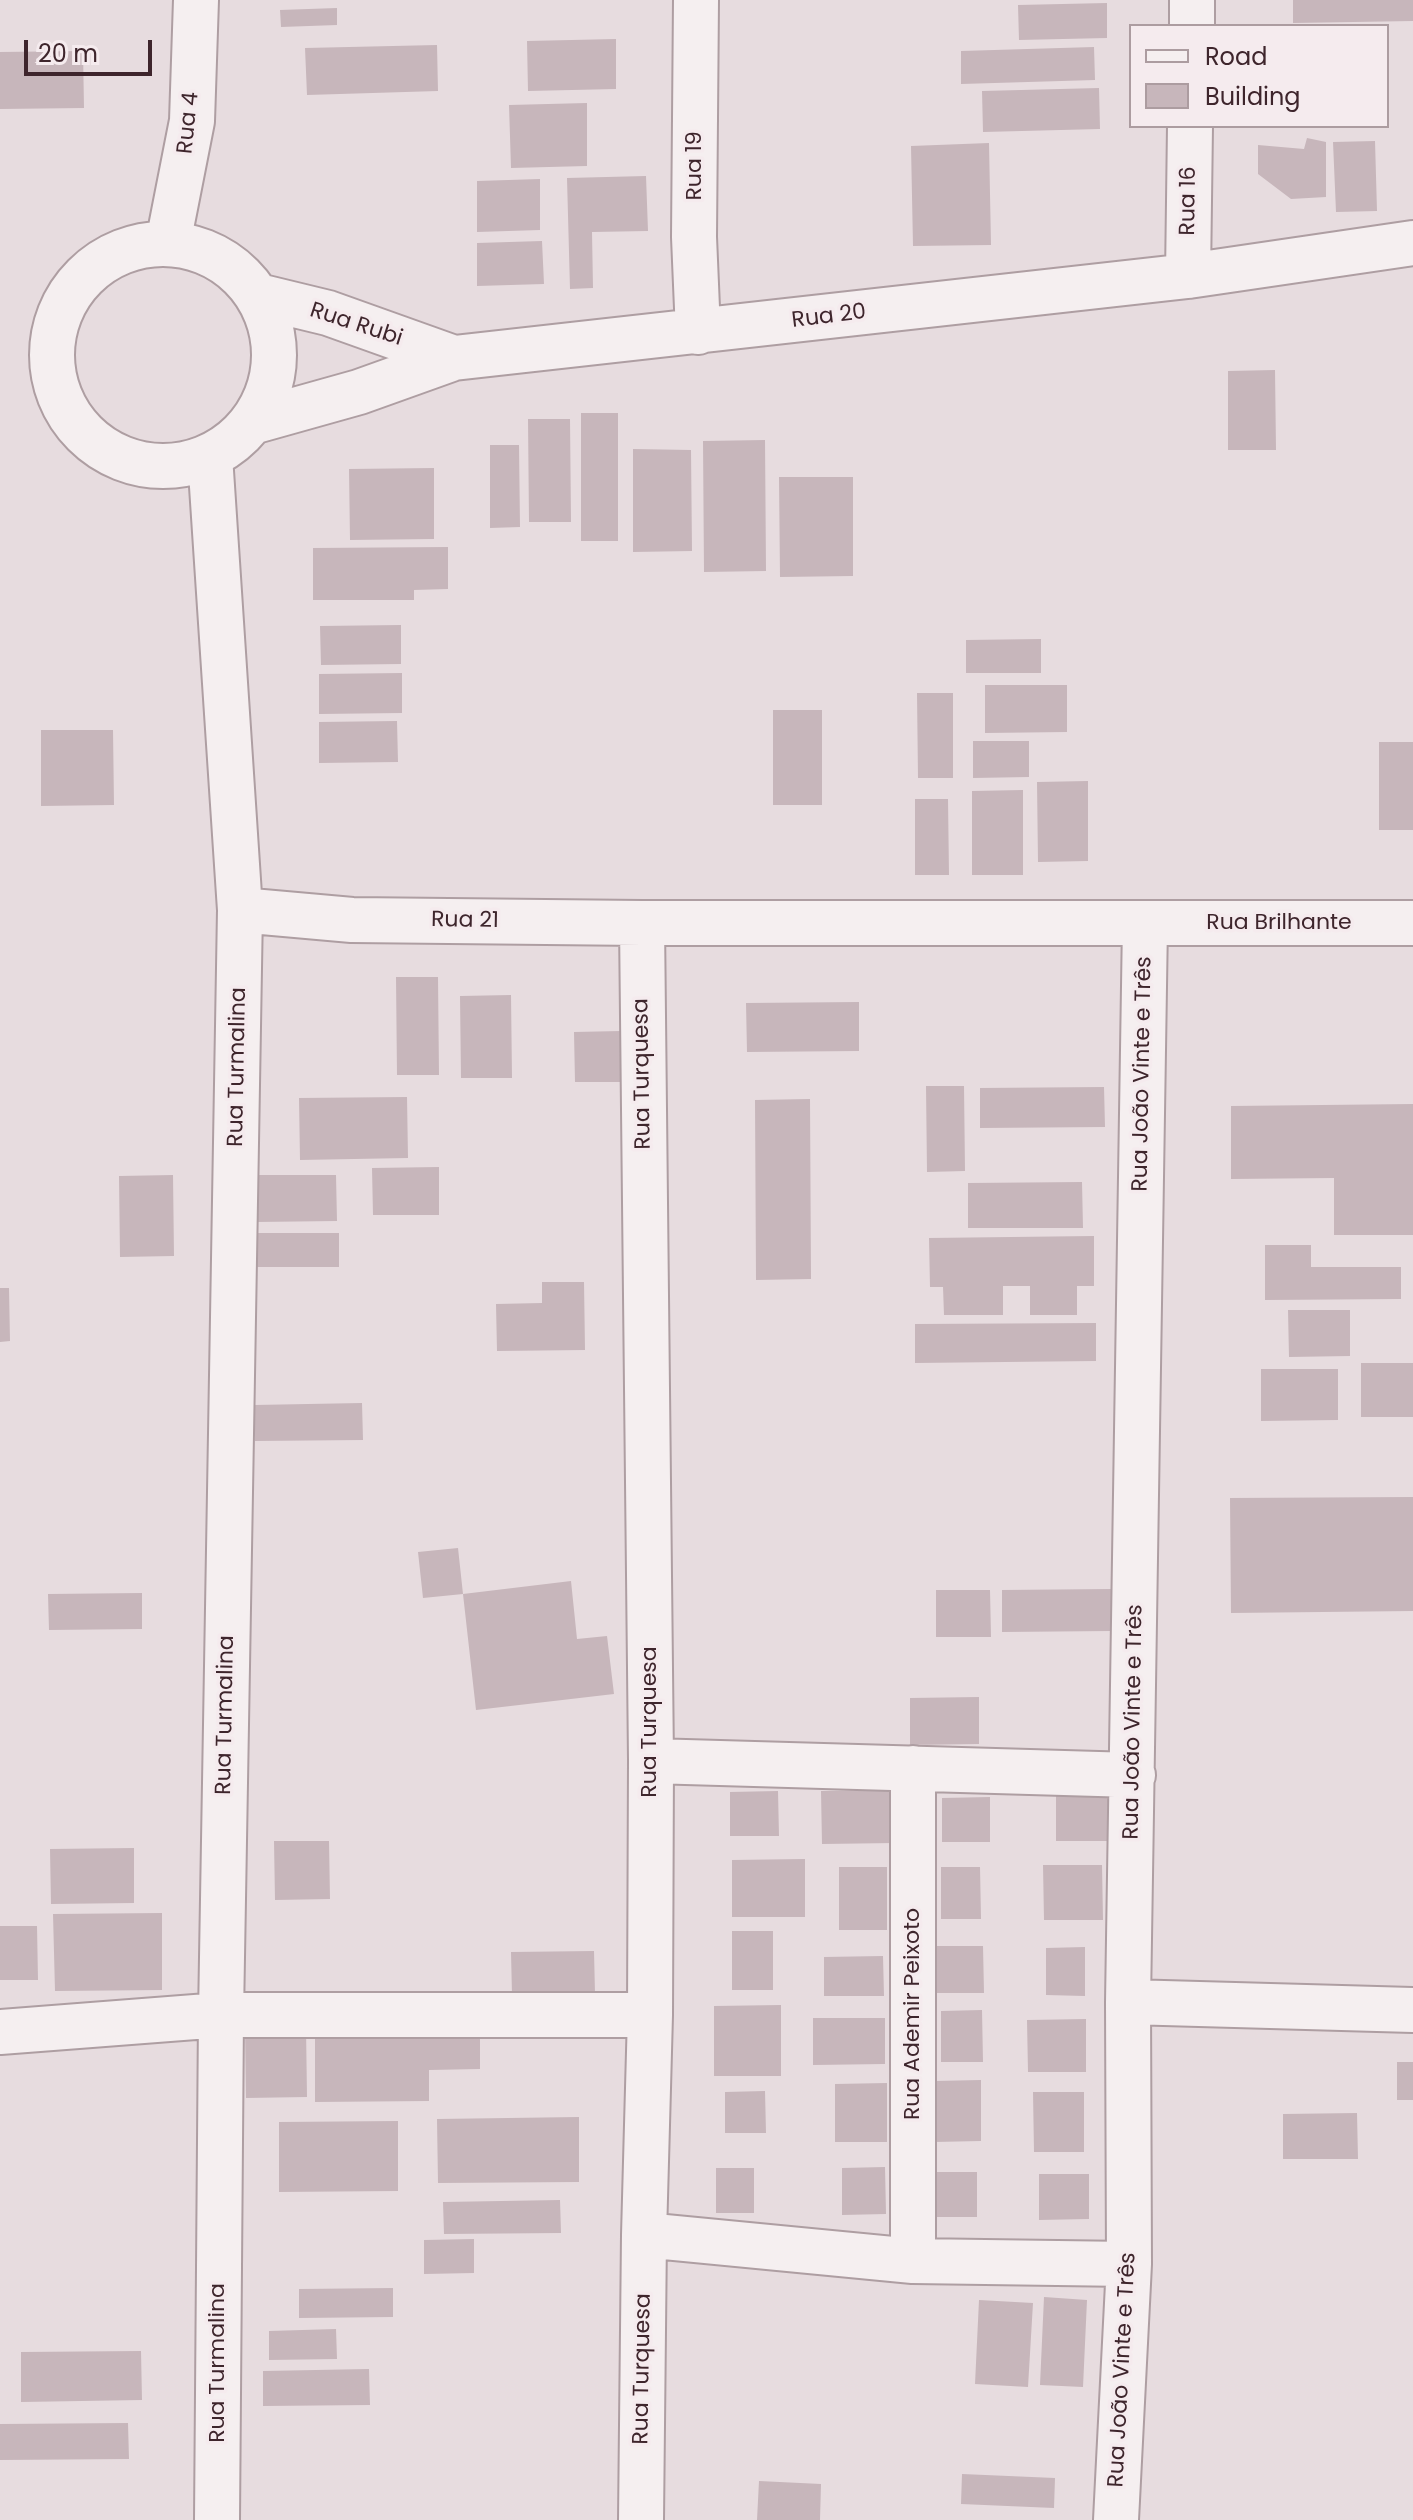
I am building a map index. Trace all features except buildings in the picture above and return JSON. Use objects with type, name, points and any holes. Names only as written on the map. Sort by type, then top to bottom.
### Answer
[{"type":"street","name":"Rua 4","points":[[168,243],[192,121],[196,0]]},
{"type":"street","name":"Rua 19","points":[[696,0],[694,237],[698,332]]},
{"type":"street","points":[[1192,0],[1192,24]]},
{"type":"street","name":"Rua 16","points":[[1188,276],[1190,128]]},
{"type":"street","points":[[168,243],[194,248],[220,258],[241,275],[258,296],[269,320],[274,346],[274,373],[266,399],[252,422],[233,442],[210,456],[184,464],[157,466],[130,461],[106,451],[85,435],[68,414],[56,389],[51,363],[52,337],[60,311],[73,288],[92,268],[115,254],[141,245],[168,243]]},
{"type":"street","name":"Rua 20","points":[[252,422],[359,392],[454,358],[1188,276],[1413,243]]},
{"type":"street","name":"Rua Rubi","points":[[258,296],[328,313],[454,358]]},
{"type":"street","points":[[210,456],[240,910]]},
{"type":"street","name":"Rua 21","points":[[240,910],[352,920],[1145,923]]},
{"type":"street","name":"Rua Turmalina","points":[[217,2520],[221,2015],[240,910]]},
{"type":"street","name":"Rua Turquesa","points":[[641,2520],[651,1761],[642,923]]},
{"type":"street","name":"Rua Brilhante","points":[[1145,923],[1413,923]]},
{"type":"street","name":"Rua João Vinte e Três","points":[[1116,2520],[1129,2264],[1128,2002],[1145,923]]},
{"type":"street","points":[[651,1761],[1133,1775]]},
{"type":"street","name":"Rua Ademir Peixoto","points":[[913,1768],[913,2261]]},
{"type":"street","points":[[1128,2002],[1413,2010]]},
{"type":"street","points":[[0,2032],[221,2015],[650,2015]]},
{"type":"street","points":[[644,2235],[913,2261],[1129,2264]]}]
